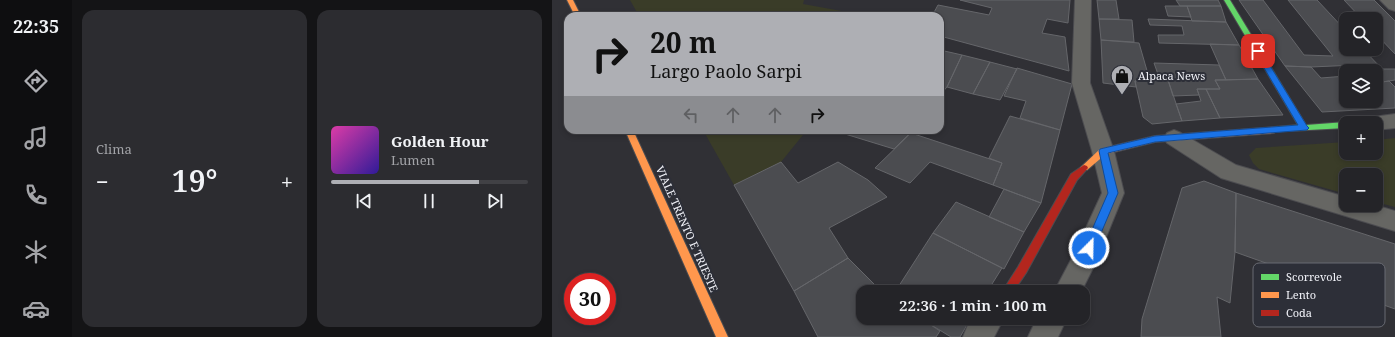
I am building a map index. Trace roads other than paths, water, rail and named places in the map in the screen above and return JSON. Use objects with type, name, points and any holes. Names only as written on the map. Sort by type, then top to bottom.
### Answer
[{"type":"street","points":[[570,0],[576,12]]},
{"type":"street","points":[[1071,285],[1083,262],[1113,193],[1103,151],[1081,83],[1083,0]]},
{"type":"street","points":[[1227,0],[1304,128]]},
{"type":"street","points":[[1388,0],[1395,6]]},
{"type":"street","points":[[1383,122],[1395,121]]},
{"type":"street","points":[[1012,285],[1022,270],[1074,176],[1103,151],[1155,139],[1339,126]]},
{"type":"street","name":"VIALE TRENTO E TRIESTE","points":[[631,134],[722,337]]},
{"type":"street","points":[[1174,138],[1229,172],[1395,221]]},
{"type":"street","points":[[977,337],[985,325]]},
{"type":"street","points":[[1042,337],[1048,325]]},
{"type":"place","name":"Alpaca News","points":[[1122,96]]}]
